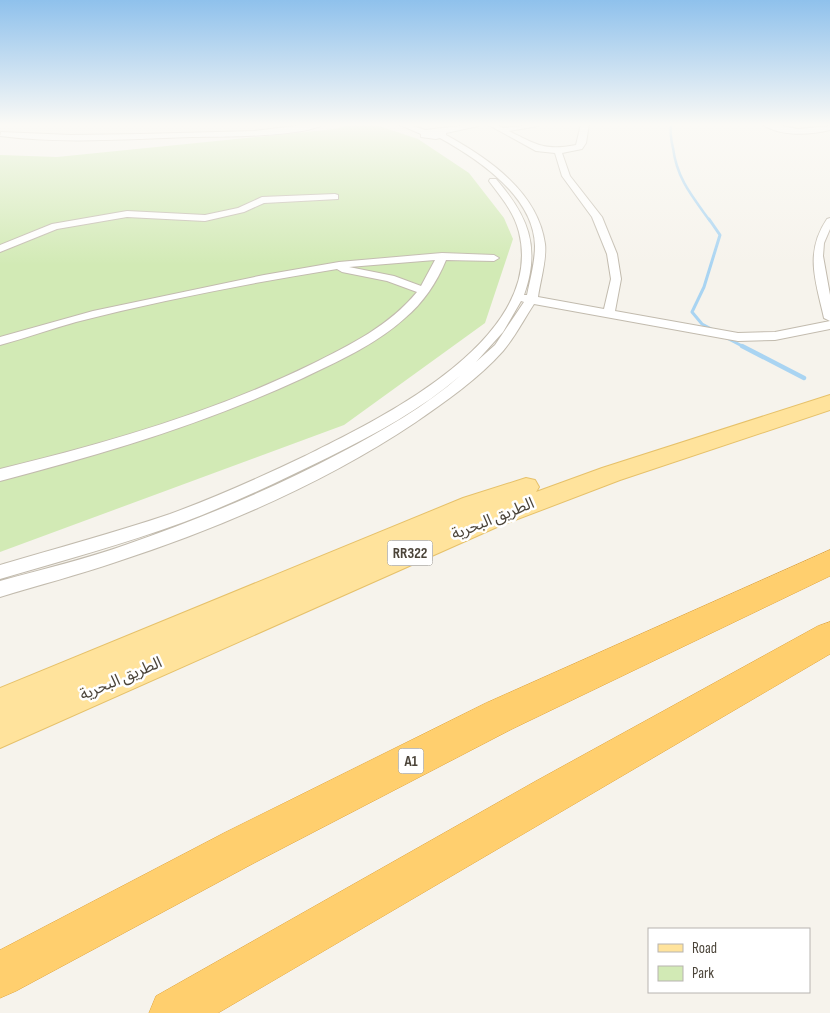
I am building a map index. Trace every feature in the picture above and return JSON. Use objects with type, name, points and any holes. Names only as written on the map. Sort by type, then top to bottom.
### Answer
[{"type":"highway","name":"A1","points":[[0,975],[239,848],[499,716],[830,562]]},
{"type":"highway","points":[[173,1013],[830,637]]},
{"type":"main road","name":"الطريق البحرية","points":[[0,705],[472,506],[709,424],[830,386]]},
{"type":"main road","name":"الطريق البحرية","points":[[0,731],[488,520],[611,474],[830,402]]},
{"type":"street","points":[[0,572],[131,534],[188,514],[280,474],[344,443],[401,410],[469,362],[491,339],[538,280],[542,259],[539,238],[523,202],[508,183],[495,171]]},
{"type":"street","points":[[564,171],[566,176],[597,217],[612,254],[616,279],[609,314]]},
{"type":"street","points":[[0,249],[55,226],[127,214],[205,218],[241,210],[262,200],[335,196]]},
{"type":"street","points":[[830,221],[822,231],[817,250],[826,280],[830,318]]},
{"type":"street","points":[[0,341],[74,318],[325,267],[380,259],[442,256],[494,258]]},
{"type":"street","points":[[0,475],[87,454],[157,433],[266,391],[342,355],[402,315],[424,291],[442,256]]},
{"type":"street","points":[[325,267],[375,274],[424,291]]},
{"type":"street","points":[[524,299],[723,335],[763,337],[787,335],[830,325]]},
{"type":"street","points":[[0,589],[102,560],[160,540],[299,482],[354,453],[414,418],[473,375],[511,334],[524,299]]},
{"type":"green space","points":[[0,171],[466,171],[504,218],[513,239],[485,323],[344,425],[0,552]]},
{"type":"waterway","points":[[679,171],[686,187],[710,221]]},
{"type":"waterway","points":[[709,219],[720,235],[704,287],[692,312],[702,324],[715,331]]},
{"type":"waterway","points":[[725,337],[744,347]]},
{"type":"waterway","points":[[742,346],[804,378]]}]
